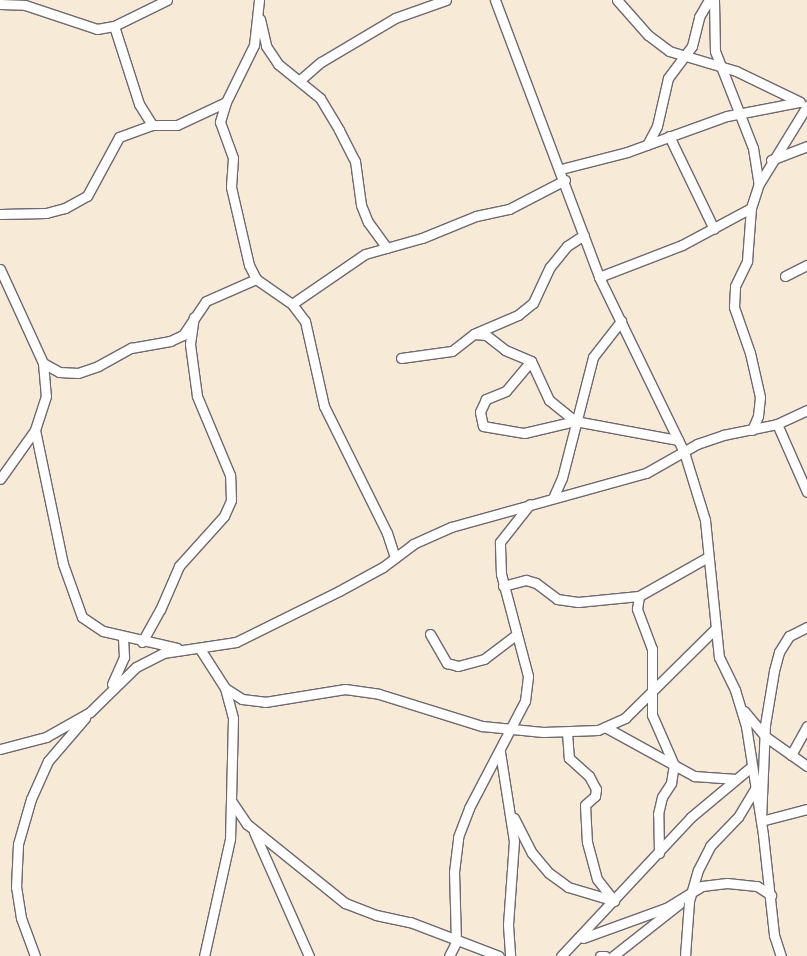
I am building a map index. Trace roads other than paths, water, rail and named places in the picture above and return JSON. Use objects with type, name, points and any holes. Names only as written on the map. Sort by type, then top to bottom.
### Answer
[{"type":"street","points":[[0,4],[25,5],[97,29],[114,26],[167,0]]},
{"type":"street","points":[[259,0],[259,14],[254,45],[226,102],[220,122],[232,158],[232,187],[249,265],[256,279],[292,304],[305,321],[324,406],[387,533],[395,558]]},
{"type":"street","points":[[300,80],[321,62],[395,18],[446,0]]},
{"type":"street","points":[[495,0],[561,169],[599,277],[684,452],[705,520],[719,657],[740,706],[761,821],[771,895],[774,935],[781,956]]},
{"type":"street","points":[[617,0],[648,35],[669,51],[719,66],[764,83],[805,105]]},
{"type":"street","points":[[647,145],[657,126],[668,78],[686,56],[709,0]]},
{"type":"street","points":[[714,0],[715,51],[719,66],[740,113],[753,148],[759,184]]},
{"type":"street","points":[[259,14],[266,46],[278,64],[300,80],[320,98],[339,130],[355,161],[361,205],[368,222],[387,248]]},
{"type":"street","points":[[114,26],[139,104],[152,124]]},
{"type":"street","points":[[0,214],[46,213],[87,196],[120,137],[152,124],[177,125],[226,102]]},
{"type":"street","points":[[561,169],[647,145],[669,136],[740,113],[805,105]]},
{"type":"street","points":[[752,430],[758,416],[760,397],[750,353],[734,308],[735,286],[747,261],[751,208],[759,184],[771,160],[805,105]]},
{"type":"street","points":[[669,136],[714,230]]},
{"type":"street","points":[[771,160],[807,146]]},
{"type":"street","points":[[292,304],[342,267],[387,248],[476,216],[509,209],[565,180]]},
{"type":"street","points":[[599,277],[714,230],[751,208]]},
{"type":"street","points":[[401,358],[452,351],[474,334],[518,315],[533,303],[550,267],[567,246],[584,235]]},
{"type":"street","points":[[785,276],[807,265]]},
{"type":"street","points":[[0,269],[42,363],[46,396],[35,430],[0,480]]},
{"type":"street","points":[[42,363],[59,372],[91,368],[131,348],[170,342],[183,335],[194,316],[206,301],[256,279]]},
{"type":"street","points":[[142,642],[160,610],[179,566],[224,516],[231,500],[230,475],[197,396],[190,344],[194,316]]},
{"type":"street","points":[[554,498],[562,478],[575,421],[593,357],[620,321]]},
{"type":"street","points":[[474,334],[486,335],[506,350],[531,361],[549,400],[575,421]]},
{"type":"street","points":[[531,361],[506,391],[486,399],[480,412],[483,426],[524,433],[575,421],[678,440]]},
{"type":"street","points":[[35,956],[21,918],[17,895],[18,844],[31,799],[48,761],[109,690],[136,667],[163,652],[200,649],[236,642],[276,623],[395,558],[414,544],[451,527],[646,473],[684,452],[723,435],[777,424],[807,410]]},
{"type":"street","points":[[777,424],[807,492]]},
{"type":"street","points":[[35,430],[39,464],[73,596],[82,617],[103,631],[142,642],[187,649]]},
{"type":"street","points":[[449,956],[456,942],[454,872],[458,837],[469,808],[500,752],[525,701],[528,676],[503,586],[500,542],[530,504]]},
{"type":"street","points":[[503,586],[526,580],[536,582],[557,599],[578,602],[639,596],[708,557]]},
{"type":"street","points":[[639,596],[639,624],[652,649],[654,667],[650,690],[652,715],[674,765],[671,783],[662,797],[658,814],[659,853]]},
{"type":"street","points":[[761,821],[766,737],[779,652],[789,636],[807,627]]},
{"type":"street","points":[[225,688],[242,699],[265,702],[345,689],[379,694],[447,717],[512,729],[567,732],[605,727],[625,718],[650,690],[715,629]]},
{"type":"street","points":[[430,634],[447,663],[458,666],[484,659],[517,634]]},
{"type":"street","points":[[109,690],[124,657],[123,637]]},
{"type":"street","points":[[199,956],[204,952],[230,840],[233,718],[225,688],[200,649]]},
{"type":"street","points":[[740,706],[766,737],[807,766]]},
{"type":"street","points":[[0,749],[46,737],[90,712]]},
{"type":"street","points":[[791,755],[807,726]]},
{"type":"street","points":[[605,727],[628,742],[649,748],[674,765],[694,776],[736,779]]},
{"type":"street","points":[[567,732],[569,758],[589,776],[596,789],[595,796],[585,806],[587,842],[597,879],[614,901]]},
{"type":"street","points":[[500,752],[502,786],[512,815],[532,853],[549,873],[568,887],[614,901]]},
{"type":"street","points":[[562,956],[580,939],[691,818],[751,767]]},
{"type":"street","points":[[685,956],[692,892],[710,846],[738,817],[755,789]]},
{"type":"street","points":[[232,802],[253,829],[345,903],[376,916],[410,922],[456,942],[499,956]]},
{"type":"street","points":[[761,821],[807,809]]},
{"type":"street","points":[[510,956],[512,815]]},
{"type":"street","points":[[253,829],[309,956]]},
{"type":"street","points":[[580,939],[666,908],[702,886],[727,883],[756,886],[771,895]]},
{"type":"street","points":[[613,956],[640,938],[692,892]]},
{"type":"street","points":[[600,956],[605,956]]}]
